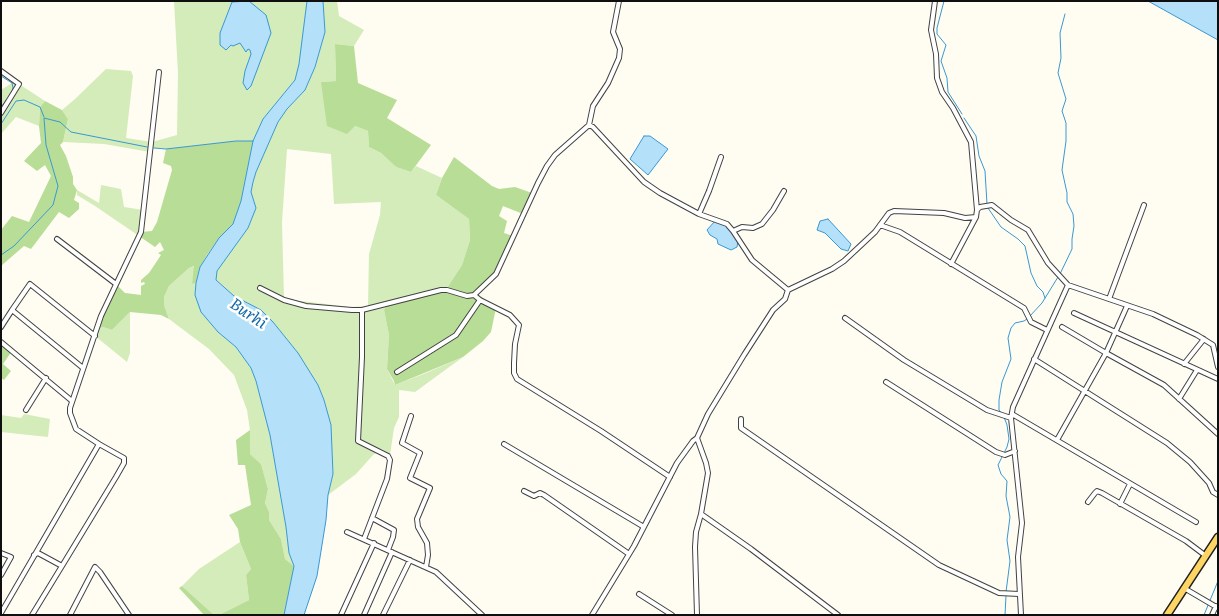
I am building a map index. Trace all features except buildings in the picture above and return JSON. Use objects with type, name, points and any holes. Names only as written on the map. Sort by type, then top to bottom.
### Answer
[{"type":"main road","points":[[1167,615],[1218,538]]},
{"type":"street","points":[[260,288],[284,300],[306,306],[362,310],[441,290],[468,296],[474,295],[488,284],[499,270],[547,166],[555,155],[589,125],[593,106],[608,83],[619,58],[620,49],[613,32],[620,1]]},
{"type":"street","points":[[936,1],[931,30],[936,54],[937,78],[942,92],[971,142],[977,210],[976,218],[951,264]]},
{"type":"street","points":[[1,71],[19,84],[1,113]]},
{"type":"street","points":[[32,615],[124,463],[124,458],[76,430],[70,413],[72,401],[95,336],[100,316],[141,232],[159,72]]},
{"type":"street","points":[[589,125],[598,132],[644,182],[699,214],[724,223],[733,231],[752,260],[788,290]]},
{"type":"street","points":[[699,214],[721,157]]},
{"type":"street","points":[[733,231],[742,227],[753,228],[762,224],[784,191]]},
{"type":"street","points":[[977,210],[986,205],[996,207],[1011,220],[1028,230],[1048,263],[1068,285],[1170,321],[1204,339],[1213,345],[1218,367]]},
{"type":"street","points":[[1109,299],[1144,205]]},
{"type":"street","points":[[592,615],[629,554],[677,463],[697,438],[708,414],[744,355],[773,310],[785,299],[788,290],[832,269],[844,261],[875,232],[889,213],[894,211],[944,213],[965,218],[976,218]]},
{"type":"street","points":[[880,226],[900,232],[1024,308],[1031,322],[1047,330]]},
{"type":"street","points":[[57,239],[116,284]]},
{"type":"street","points":[[1,327],[30,284],[95,336]]},
{"type":"street","points":[[1021,615],[1018,557],[1022,523],[1012,416],[1013,407],[1068,285]]},
{"type":"street","points":[[474,295],[510,315],[519,325],[514,363],[514,373],[517,379],[601,431],[670,477]]},
{"type":"street","points":[[397,372],[456,336],[480,300]]},
{"type":"street","points":[[1057,440],[1106,353],[1127,306]]},
{"type":"street","points":[[12,310],[83,368]]},
{"type":"street","points":[[362,310],[358,441],[388,456],[390,460],[387,479],[364,539]]},
{"type":"street","points":[[1074,313],[1218,379]]},
{"type":"street","points":[[845,318],[904,360],[987,410],[1004,416],[1012,416],[1057,440],[1196,522]]},
{"type":"street","points":[[1062,327],[1164,385],[1218,434]]},
{"type":"street","points":[[1184,364],[1204,339]]},
{"type":"street","points":[[1,342],[72,401]]},
{"type":"street","points":[[1034,359],[1167,443],[1190,462],[1208,483],[1213,492],[1218,495]]},
{"type":"street","points":[[1179,399],[1197,370]]},
{"type":"street","points":[[26,410],[46,378]]},
{"type":"street","points":[[886,382],[984,446],[1003,455],[1015,451]]},
{"type":"street","points":[[411,416],[402,443],[420,453],[410,478],[430,488],[417,519],[418,527],[427,543],[426,567]]},
{"type":"street","points":[[741,419],[741,428],[938,565],[982,586],[1004,594],[1019,594]]},
{"type":"street","points":[[697,438],[708,473],[696,532],[697,615]]},
{"type":"street","points":[[1,612],[99,444]]},
{"type":"street","points":[[504,444],[644,527]]},
{"type":"street","points":[[1120,504],[1130,484]]},
{"type":"street","points":[[524,491],[534,496],[540,493],[544,494],[629,554]]},
{"type":"street","points":[[1088,502],[1097,492],[1186,541],[1206,556]]},
{"type":"street","points":[[701,514],[838,615]]},
{"type":"street","points":[[364,615],[390,551],[394,530],[372,518]]},
{"type":"street","points":[[347,532],[442,576],[482,615]]},
{"type":"street","points":[[341,615],[374,544]]},
{"type":"street","points":[[1,553],[12,558],[1,575]]},
{"type":"street","points":[[34,555],[38,553],[62,566]]},
{"type":"street","points":[[383,615],[410,560]]},
{"type":"street","points":[[70,615],[95,567],[129,615]]},
{"type":"street","points":[[1184,588],[1216,606],[1212,615]]},
{"type":"street","points":[[639,594],[672,615]]},
{"type":"green space","points":[[174,1],[307,1],[299,65],[295,80],[263,119],[253,141],[236,141],[166,149],[154,148],[150,152],[104,144],[63,142],[68,119],[62,110],[106,69],[131,71],[133,76],[126,138],[152,142],[177,135],[178,73]]},
{"type":"green space","points":[[323,1],[337,1],[339,16],[364,30],[354,46],[335,44],[336,81],[321,82],[355,126],[368,131],[369,147],[381,153],[396,167],[411,172],[416,166],[442,178],[436,195],[469,219],[470,240],[462,265],[447,288],[435,289],[388,301],[384,310],[389,335],[387,369],[395,385],[463,357],[415,392],[399,390],[399,417],[394,428],[390,455],[382,449],[373,455],[356,474],[328,495],[333,474],[331,425],[318,385],[298,353],[273,322],[261,310],[234,296],[216,280],[217,271],[248,228],[256,208],[251,192],[256,172],[278,122],[287,109],[305,90],[315,68],[325,32]],"holes":[[[287,149],[331,154],[334,204],[381,202],[380,215],[369,254],[368,306],[350,307],[284,299],[282,222]]]},
{"type":"green space","points":[[335,44],[354,46],[358,83],[397,100],[387,118],[431,145],[411,172],[396,167],[381,153],[369,147],[368,131],[355,126],[347,134],[327,126],[321,82],[336,81]]},
{"type":"green space","points":[[12,83],[19,84],[45,101],[40,107],[39,126],[16,117],[1,134],[1,90]]},
{"type":"green space","points":[[45,101],[62,110],[68,119],[63,142],[60,145],[66,156],[73,177],[73,184],[77,190],[74,200],[79,203],[79,209],[69,218],[59,212],[31,249],[24,246],[1,266],[1,230],[12,216],[29,222],[51,176],[45,165],[37,171],[24,161],[41,143],[39,126],[40,107]]},
{"type":"green space","points":[[236,141],[253,141],[241,201],[233,224],[219,238],[200,267],[196,283],[192,284],[194,266],[189,268],[169,286],[164,297],[164,305],[169,319],[161,315],[130,312],[112,330],[103,327],[97,329],[116,284],[125,293],[141,295],[141,286],[145,284],[144,282],[141,283],[141,280],[149,273],[161,255],[158,253],[164,250],[160,242],[155,247],[139,236],[141,232],[152,231],[157,222],[172,170],[171,166],[163,163],[166,149]]},
{"type":"green space","points":[[454,157],[492,186],[499,189],[515,187],[532,193],[523,214],[503,206],[499,216],[507,221],[504,233],[513,236],[499,269],[474,291],[496,308],[491,332],[463,357],[395,385],[387,369],[389,335],[384,310],[388,301],[435,289],[447,288],[462,265],[470,240],[469,219],[436,195],[442,178]]},
{"type":"green space","points":[[101,185],[121,189],[124,207],[143,210],[139,236],[77,195],[77,190],[99,203]]},
{"type":"green space","points":[[195,266],[192,284],[196,283],[195,295],[218,332],[236,347],[251,368],[256,381],[270,435],[289,553],[294,566],[285,559],[281,539],[269,520],[269,512],[265,503],[268,489],[261,464],[250,454],[250,430],[247,410],[234,375],[209,349],[169,319],[164,305],[164,297],[169,286],[189,268]]},
{"type":"green space","points":[[130,312],[130,353],[127,362],[95,336],[97,329],[103,327],[112,330]]},
{"type":"green space","points":[[1,342],[12,351],[3,364],[11,371],[4,380],[1,378]]},
{"type":"green space","points":[[24,414],[50,419],[48,437],[1,432],[1,415],[21,418]]},
{"type":"green space","points":[[250,430],[250,454],[261,464],[268,489],[265,503],[269,512],[269,520],[281,539],[285,559],[294,566],[284,615],[219,615],[249,600],[246,575],[251,569],[240,542],[238,529],[229,515],[251,505],[245,465],[238,465],[236,440]]},
{"type":"green space","points":[[240,542],[251,569],[246,575],[249,600],[219,615],[214,615],[182,586],[199,569]]},
{"type":"green space","points":[[182,586],[214,615],[204,615],[179,588]]},
{"type":"water","points":[[249,1],[266,15],[271,33],[251,86],[247,90],[243,83],[251,54],[250,50],[248,49],[246,52],[240,43],[231,45],[226,50],[220,45],[220,33],[232,2]]},
{"type":"water","name":"Burhi","points":[[307,1],[323,1],[325,32],[315,67],[305,90],[287,109],[278,122],[253,182],[251,192],[256,208],[248,228],[217,271],[216,280],[234,296],[261,310],[298,353],[318,385],[331,425],[333,474],[328,495],[317,576],[304,615],[284,615],[294,566],[289,553],[270,435],[256,381],[251,368],[236,347],[218,332],[201,312],[195,295],[200,267],[219,238],[233,224],[241,201],[253,141],[263,119],[295,80],[299,64]]},
{"type":"water","points":[[1148,1],[1218,1],[1218,40]]},
{"type":"water","points":[[644,136],[650,136],[668,149],[648,175],[630,159]]},
{"type":"water","points":[[828,219],[851,244],[848,251],[841,249],[825,233],[817,230],[820,221]]},
{"type":"water","points":[[715,221],[723,223],[732,230],[738,241],[737,247],[731,250],[718,244],[717,239],[710,235],[707,230]]},
{"type":"waterway","points":[[944,1],[937,28],[937,34],[946,45],[941,61],[947,78],[948,92],[962,114]]},
{"type":"waterway","points":[[1060,274],[1072,249],[1074,226],[1073,214],[1067,202],[1062,170],[1066,141],[1066,123],[1062,111],[1066,99],[1058,73],[1061,58],[1060,33],[1065,14]]},
{"type":"waterway","points":[[1,76],[12,83],[13,88],[11,94],[1,107]]},
{"type":"waterway","points":[[1,124],[16,101],[24,100],[40,107],[44,117]]},
{"type":"waterway","points":[[1,255],[14,246],[53,205],[58,186],[46,145],[44,118],[60,122],[71,132],[147,147]]},
{"type":"waterway","points":[[964,118],[976,136],[979,156],[985,171],[987,204]]},
{"type":"waterway","points":[[154,148],[166,149],[236,141],[253,141]]},
{"type":"waterway","points":[[988,208],[1001,227],[1025,246],[1031,273],[1045,298]]},
{"type":"waterway","points":[[1030,316],[1042,303],[1058,277]]},
{"type":"waterway","points":[[1002,414],[999,410],[999,400],[1002,382],[1011,359],[1008,338],[1011,328],[1015,323],[1027,319]]},
{"type":"waterway","points":[[1004,417],[1009,439],[998,465],[1001,474],[1007,481],[1006,496],[1010,517],[1007,540],[1010,561],[1006,592]]},
{"type":"waterway","points":[[1204,615],[1218,581]]},
{"type":"waterway","points":[[1005,615],[1006,596]]}]
